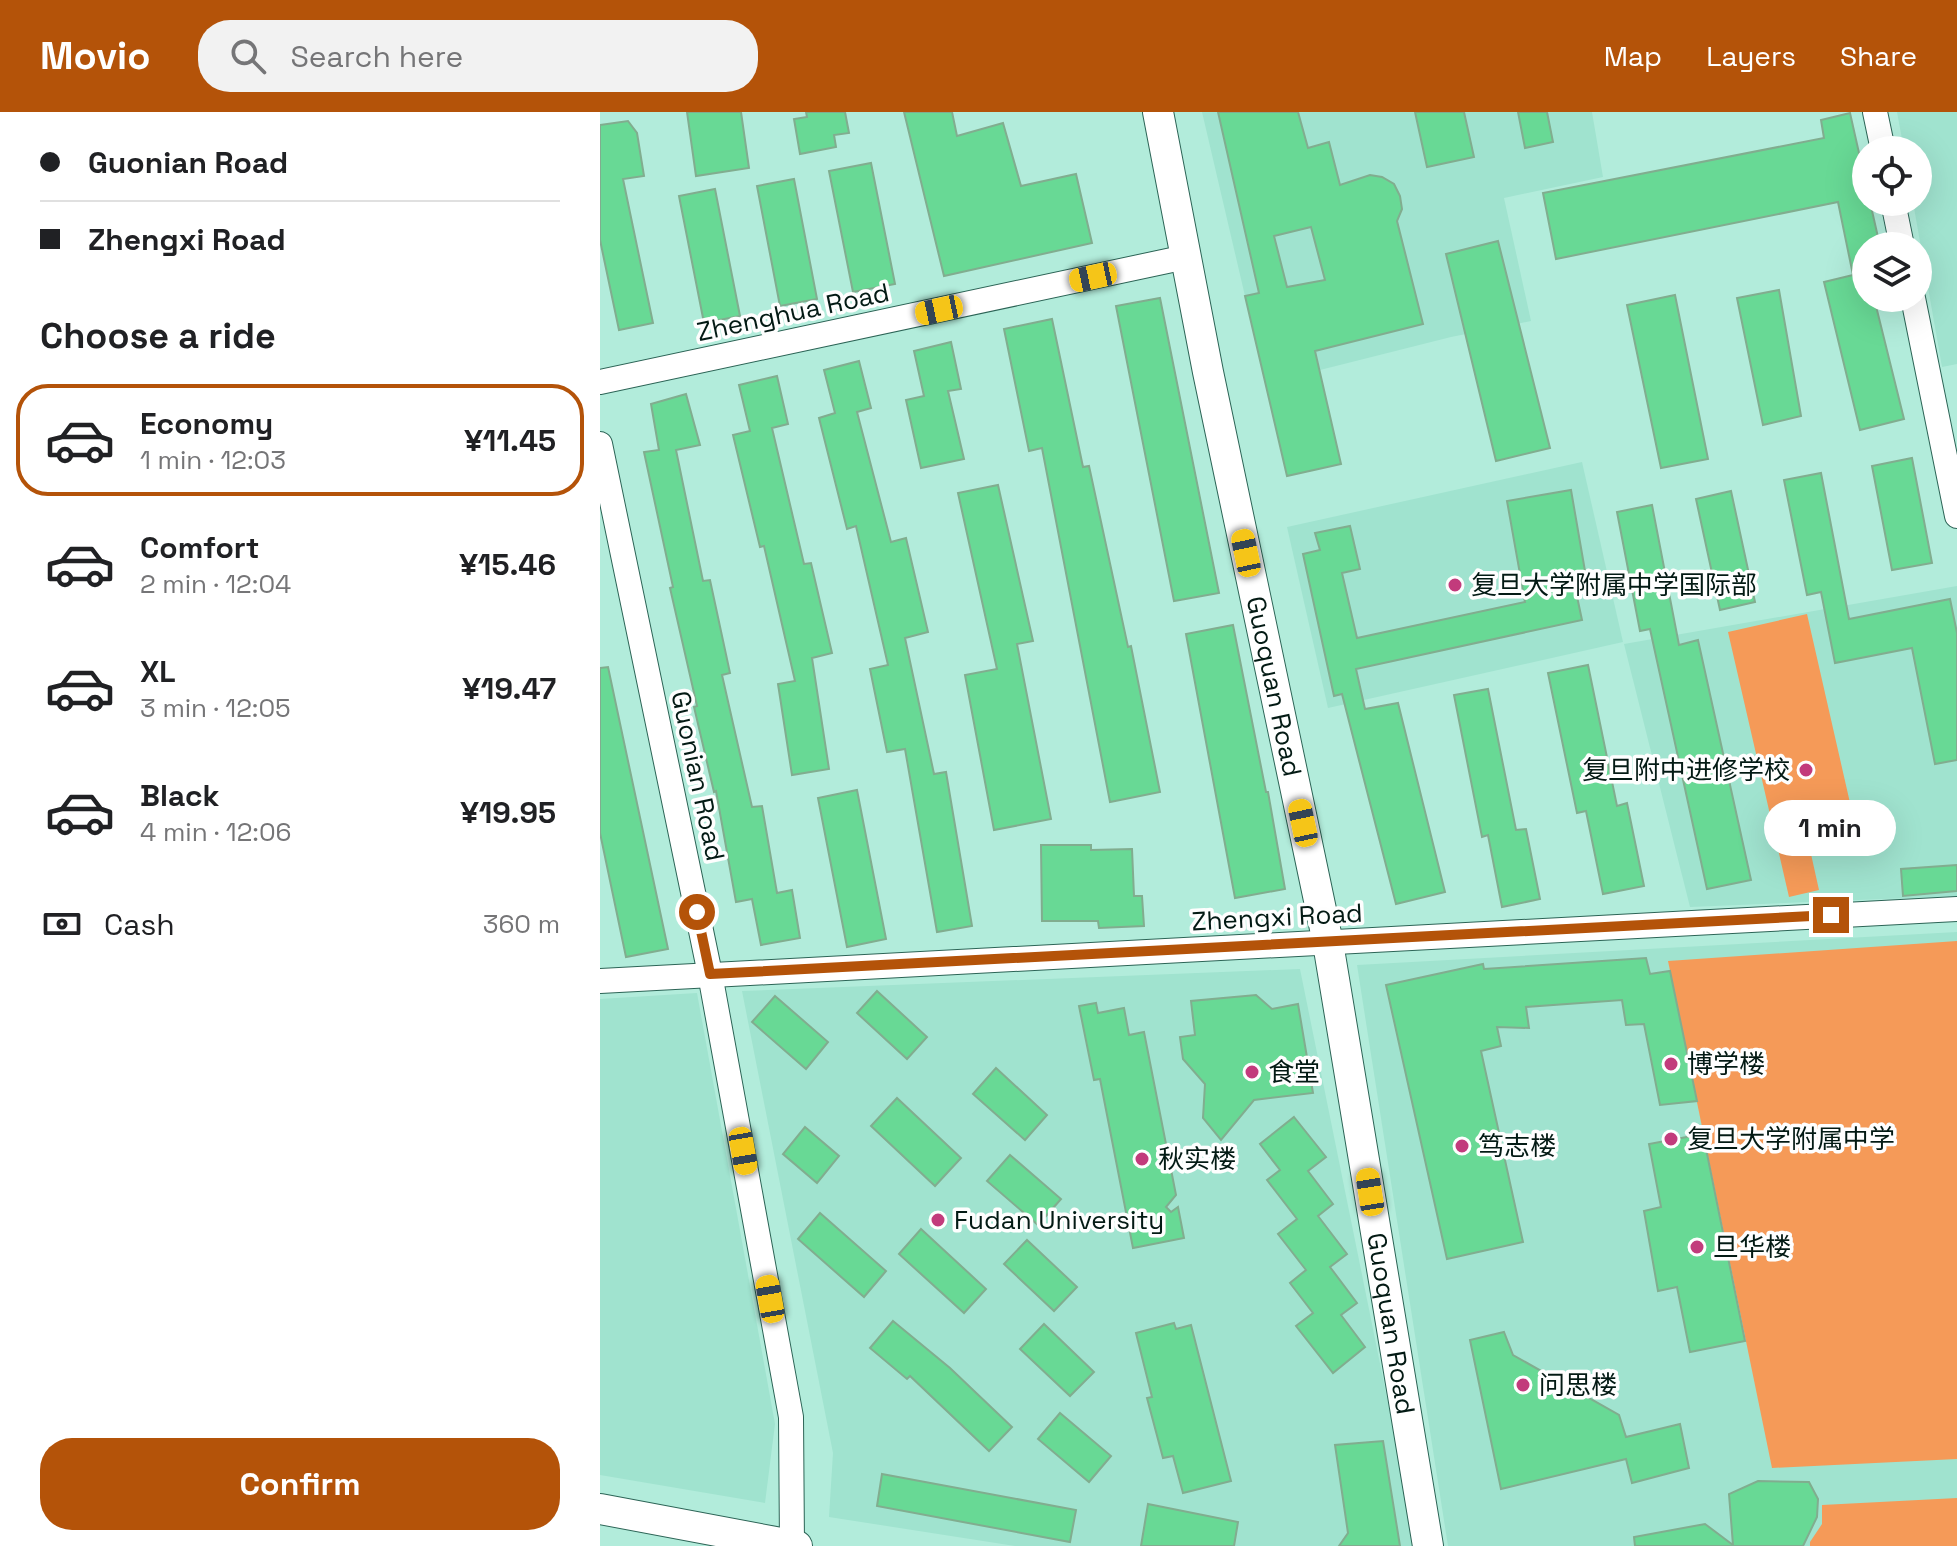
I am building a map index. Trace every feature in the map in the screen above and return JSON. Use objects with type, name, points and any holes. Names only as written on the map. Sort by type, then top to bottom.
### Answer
[{"type":"street","name":"Guoquan Road","points":[[1158,112],[1328,943],[1428,1546]]},
{"type":"street","points":[[1875,112],[1880,136]]},
{"type":"street","name":"Zhenghua Road","points":[[600,382],[1186,257]]},
{"type":"street","points":[[1916,312],[1957,516]]},
{"type":"street","name":"Guonian Road","points":[[600,444],[710,974],[791,1417],[794,1546]]},
{"type":"street","name":"Zhengxi Road","points":[[600,981],[1957,909]]},
{"type":"street","points":[[600,1509],[794,1546]]},
{"type":"shaded area","points":[[1202,112],[1592,112],[1603,177],[1504,198],[1531,321],[1451,337],[1320,370],[1301,290],[1245,296]]},
{"type":"shaded area","points":[[1897,112],[1957,112],[1957,364],[1942,367],[1932,310],[1932,232],[1918,232],[1915,216],[1932,216],[1932,136],[1901,136]]},
{"type":"shaded area","name":"复旦大学附属中学国际部","points":[[1582,462],[1623,642],[1328,708],[1287,527]]},
{"type":"shaded area","name":"复旦附中进修学校","points":[[1957,586],[1957,896],[1690,907],[1624,644]]},
{"type":"shaded area","points":[[1807,614],[1853,816],[1805,827],[1819,890],[1789,897],[1728,632]]},
{"type":"shaded area","name":"复旦大学附属中学","points":[[1957,932],[1957,1546],[1448,1546],[1357,965]]},
{"type":"shaded area","points":[[1957,941],[1957,1459],[1772,1468],[1668,961]]},
{"type":"shaded area","points":[[1300,969],[1417,1546],[1015,1546],[829,1517],[833,1453],[742,991]]},
{"type":"shaded area","points":[[697,993],[775,1424],[765,1503],[600,1475],[600,999]]},
{"type":"shaded area","points":[[1957,1498],[1957,1546],[1810,1546],[1822,1524],[1822,1505]]},
{"type":"building","points":[[687,112],[741,112],[749,168],[696,176]]},
{"type":"building","points":[[806,112],[845,112],[849,133],[834,135],[836,147],[800,154],[794,119],[807,117]]},
{"type":"building","points":[[904,112],[952,112],[957,136],[1003,123],[1021,186],[1076,174],[1092,243],[944,276]]},
{"type":"building","points":[[1218,112],[1298,112],[1308,148],[1329,142],[1340,185],[1370,175],[1382,177],[1394,184],[1400,196],[1402,209],[1397,221],[1423,324],[1315,351],[1341,464],[1287,476],[1245,296],[1259,293]],"holes":[[[1311,227],[1325,280],[1287,287],[1274,236]]]},
{"type":"building","points":[[1415,112],[1464,112],[1474,157],[1427,167]]},
{"type":"building","points":[[1518,112],[1547,112],[1553,142],[1525,148]]},
{"type":"building","points":[[1850,113],[1855,136],[1852,136],[1852,216],[1873,216],[1877,232],[1852,232],[1852,270],[1838,202],[1556,259],[1543,193],[1824,138],[1821,120]]},
{"type":"building","points":[[628,121],[637,133],[644,176],[623,179],[653,323],[619,330],[600,240],[600,125]]},
{"type":"building","points":[[871,163],[895,284],[853,292],[829,171]]},
{"type":"building","points":[[794,179],[817,299],[780,306],[757,186]]},
{"type":"building","points":[[715,189],[740,316],[704,323],[679,196]]},
{"type":"building","points":[[1498,241],[1550,448],[1496,461],[1446,254]]},
{"type":"building","points":[[1852,275],[1852,312],[1877,312],[1904,419],[1860,430],[1824,282]]},
{"type":"building","points":[[1779,290],[1801,416],[1763,425],[1737,298]]},
{"type":"building","points":[[1675,295],[1708,459],[1661,468],[1627,305]]},
{"type":"building","points":[[1160,298],[1219,593],[1174,601],[1116,306]]},
{"type":"building","points":[[1052,319],[1083,467],[1089,466],[1128,647],[1131,646],[1160,792],[1110,802],[1042,448],[1029,451],[1004,329]]},
{"type":"building","points":[[951,342],[961,389],[948,391],[964,459],[921,468],[906,400],[924,396],[914,351]]},
{"type":"building","points":[[859,361],[871,408],[857,412],[891,542],[906,538],[928,632],[905,638],[934,774],[946,772],[972,926],[937,932],[905,749],[887,752],[870,669],[888,665],[856,526],[847,529],[819,418],[835,413],[824,370]]},
{"type":"building","points":[[777,376],[788,424],[772,428],[804,564],[811,563],[832,653],[812,658],[829,769],[792,775],[778,684],[795,681],[764,546],[760,547],[733,435],[750,431],[739,385]]},
{"type":"building","points":[[686,394],[700,445],[676,450],[703,581],[710,580],[730,673],[722,675],[752,807],[762,806],[777,893],[792,890],[800,938],[761,945],[752,899],[736,902],[716,791],[694,707],[697,706],[644,452],[659,450],[651,404]]},
{"type":"building","points":[[1912,458],[1932,563],[1892,570],[1872,466]]},
{"type":"building","points":[[1821,473],[1849,619],[1950,599],[1957,633],[1957,760],[1935,764],[1912,648],[1835,663],[1821,592],[1807,595],[1784,480]]},
{"type":"building","points":[[998,485],[1033,641],[1017,644],[1051,819],[994,830],[965,675],[997,669],[958,493]]},
{"type":"building","points":[[1571,490],[1585,571],[1572,573],[1582,620],[1356,669],[1365,709],[1398,703],[1445,892],[1396,904],[1342,694],[1334,696],[1303,554],[1320,550],[1315,533],[1350,526],[1360,569],[1342,573],[1357,638],[1525,602],[1507,501]]},
{"type":"building","points":[[1731,491],[1755,602],[1720,610],[1696,499]]},
{"type":"building","points":[[1652,505],[1679,645],[1698,640],[1751,880],[1707,889],[1650,629],[1640,631],[1617,512]]},
{"type":"building","points":[[1233,625],[1285,889],[1235,898],[1186,634]]},
{"type":"building","points":[[1588,665],[1617,806],[1627,803],[1644,886],[1603,894],[1586,811],[1577,813],[1548,673]]},
{"type":"building","points":[[608,667],[668,949],[626,957],[600,833],[600,668]]},
{"type":"building","points":[[1488,689],[1516,830],[1526,829],[1540,899],[1502,907],[1488,835],[1482,837],[1454,695]]},
{"type":"building","points":[[857,790],[886,939],[847,947],[818,798]]},
{"type":"building","points":[[1041,845],[1091,845],[1091,850],[1132,849],[1134,896],[1142,896],[1144,926],[1099,928],[1098,921],[1042,921]]},
{"type":"building","points":[[1957,865],[1957,891],[1903,896],[1901,869]]},
{"type":"building","name":"笃志楼","points":[[1646,958],[1650,974],[1670,971],[1697,1101],[1660,1105],[1644,1024],[1626,1025],[1622,1000],[1526,1007],[1529,1028],[1497,1027],[1501,1046],[1481,1051],[1523,1242],[1447,1259],[1386,985],[1483,964],[1484,969]]},
{"type":"building","points":[[877,991],[927,1037],[907,1059],[857,1013]]},
{"type":"building","name":"食堂","points":[[1256,995],[1272,1009],[1298,1004],[1313,1093],[1254,1100],[1221,1140],[1203,1118],[1205,1084],[1183,1059],[1180,1037],[1195,1035],[1191,1001]]},
{"type":"building","points":[[775,996],[828,1042],[806,1069],[752,1022]]},
{"type":"building","name":"秋实楼","points":[[1096,1003],[1098,1013],[1124,1008],[1129,1035],[1144,1032],[1176,1195],[1166,1207],[1171,1212],[1178,1207],[1184,1238],[1133,1248],[1100,1079],[1094,1080],[1079,1006]]},
{"type":"building","points":[[996,1068],[1047,1115],[1025,1140],[973,1094]]},
{"type":"building","points":[[897,1098],[961,1158],[935,1186],[871,1126]]},
{"type":"building","points":[[1294,1117],[1326,1157],[1308,1171],[1333,1204],[1318,1216],[1347,1254],[1330,1267],[1357,1303],[1341,1315],[1365,1347],[1333,1373],[1296,1326],[1313,1313],[1290,1283],[1306,1270],[1278,1234],[1297,1219],[1267,1180],[1280,1170],[1260,1144]]},
{"type":"building","points":[[805,1127],[839,1156],[817,1183],[783,1154]]},
{"type":"building","name":"旦华楼","points":[[1703,1134],[1745,1341],[1690,1352],[1677,1287],[1658,1291],[1644,1211],[1661,1207],[1649,1144]]},
{"type":"building","points":[[1010,1155],[1061,1199],[1038,1225],[987,1181]]},
{"type":"building","points":[[820,1213],[886,1271],[864,1297],[798,1239]]},
{"type":"building","points":[[921,1229],[986,1289],[964,1313],[899,1254]]},
{"type":"building","points":[[1027,1240],[1077,1287],[1054,1311],[1004,1264]]},
{"type":"building","points":[[893,1321],[950,1368],[1012,1427],[989,1451],[910,1376],[907,1379],[870,1348]]},
{"type":"building","points":[[1174,1323],[1176,1329],[1191,1325],[1231,1481],[1183,1493],[1173,1456],[1163,1458],[1147,1398],[1152,1397],[1136,1333]]},
{"type":"building","points":[[1044,1324],[1094,1372],[1070,1396],[1020,1349]]},
{"type":"building","name":"问思楼","points":[[1504,1332],[1513,1355],[1619,1415],[1626,1437],[1680,1424],[1689,1468],[1632,1483],[1626,1459],[1501,1489],[1470,1340]]},
{"type":"building","points":[[1060,1413],[1111,1456],[1089,1482],[1038,1439]]},
{"type":"building","points":[[1383,1441],[1400,1546],[1339,1546],[1348,1533],[1335,1445]]},
{"type":"building","points":[[882,1474],[1076,1510],[1070,1542],[877,1506]]},
{"type":"building","points":[[1758,1481],[1809,1482],[1818,1499],[1817,1517],[1803,1546],[1635,1546],[1634,1537],[1705,1524],[1733,1545],[1729,1494]]},
{"type":"building","points":[[1148,1504],[1238,1522],[1234,1546],[1141,1546]]},
{"type":"place","name":"复旦大学附属中学国际部","points":[[1455,585]]},
{"type":"place","name":"复旦附中进修学校","points":[[1806,770]]},
{"type":"place","name":"博学楼","points":[[1671,1064]]},
{"type":"place","name":"食堂","points":[[1252,1072]]},
{"type":"place","name":"复旦大学附属中学","points":[[1671,1139]]},
{"type":"place","name":"笃志楼","points":[[1462,1146]]},
{"type":"place","name":"秋实楼","points":[[1142,1159]]},
{"type":"place","name":"Fudan University","points":[[938,1220]]},
{"type":"place","name":"旦华楼","points":[[1697,1247]]},
{"type":"place","name":"问思楼","points":[[1523,1385]]},
{"type":"route","points":[[697,912],[710,974],[1831,915]]}]
